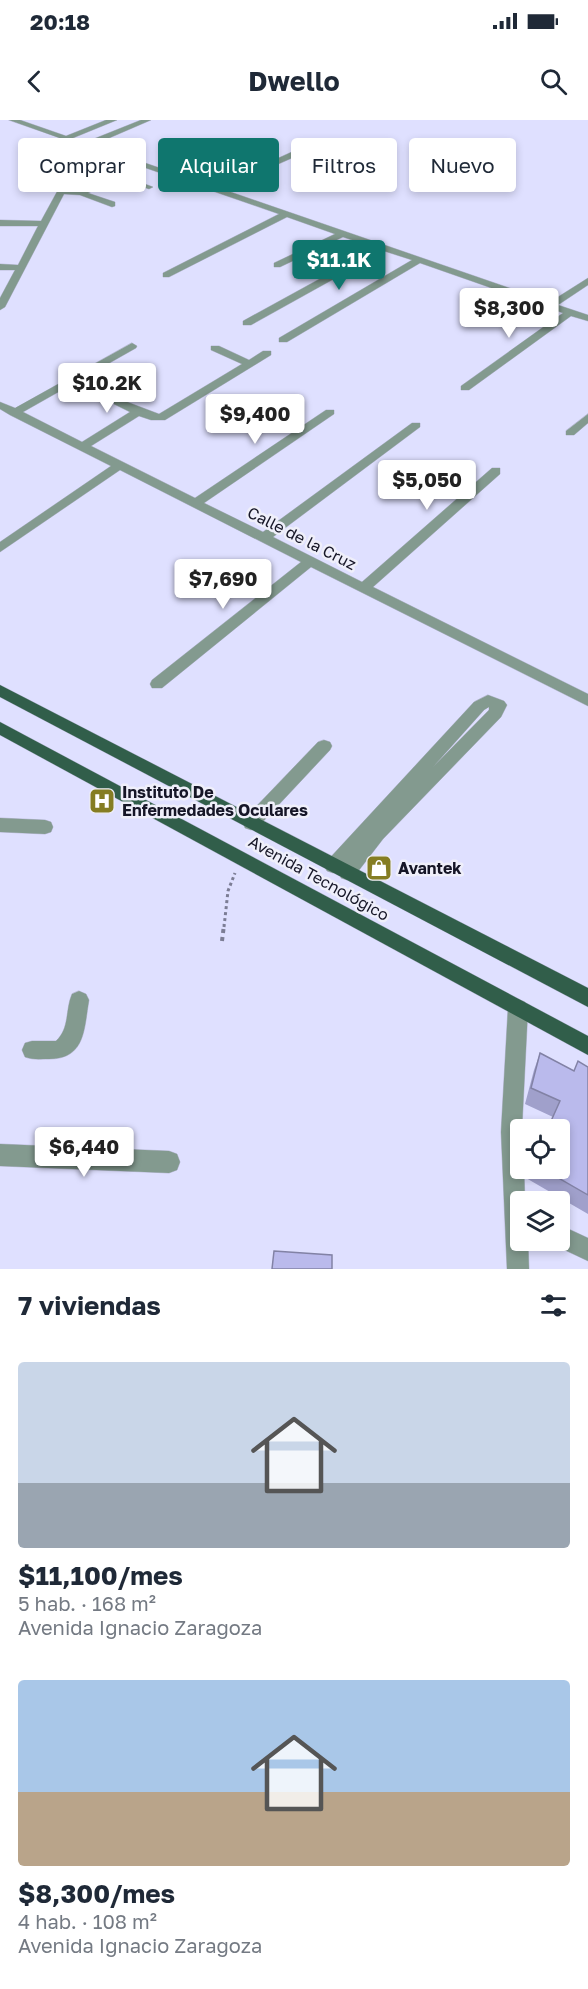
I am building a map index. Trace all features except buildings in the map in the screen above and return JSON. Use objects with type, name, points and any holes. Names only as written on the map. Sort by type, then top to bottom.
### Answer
[{"type":"main road","name":"Avenida Tecnológico","points":[[0,690],[588,998]]},
{"type":"main road","name":"Avenida Tecnológico","points":[[0,728],[588,1046]]},
{"type":"street","points":[[14,120],[67,138],[113,120]]},
{"type":"street","points":[[104,138],[147,120]]},
{"type":"street","points":[[1,303],[60,192]]},
{"type":"street","points":[[71,192],[81,193],[112,204]]},
{"type":"street","points":[[220,192],[588,318]]},
{"type":"street","points":[[166,276],[285,215]]},
{"type":"street","points":[[0,223],[44,224]]},
{"type":"street","points":[[277,265],[341,234]]},
{"type":"street","points":[[248,323],[382,248]]},
{"type":"street","points":[[283,340],[419,260]]},
{"type":"street","points":[[0,267],[21,268]]},
{"type":"street","points":[[550,305],[588,281]]},
{"type":"street","points":[[465,388],[570,312]]},
{"type":"street","points":[[14,412],[132,346]]},
{"type":"street","points":[[215,348],[250,363]]},
{"type":"street","points":[[118,402],[154,418],[164,417],[267,353]]},
{"type":"street","name":"Calle de la Cruz","points":[[0,405],[588,701]]},
{"type":"street","points":[[83,446],[138,411]]},
{"type":"street","points":[[196,503],[330,412]]},
{"type":"street","points":[[570,434],[588,417]]},
{"type":"street","points":[[264,537],[416,425]]},
{"type":"street","points":[[0,548],[119,466]]},
{"type":"street","points":[[363,588],[496,471]]},
{"type":"street","points":[[157,684],[310,561]]},
{"type":"street","points":[[488,700],[499,705],[496,713],[340,869],[479,706],[488,700]]},
{"type":"street","points":[[251,823],[324,746]]},
{"type":"street","points":[[0,825],[45,827]]},
{"type":"street","points":[[32,1050],[60,1050],[73,1038],[79,1000]]},
{"type":"street","points":[[515,1191],[511,1132],[518,1008]]},
{"type":"street","points":[[0,1155],[169,1162]]},
{"type":"street","points":[[570,1241],[588,1250]]},
{"type":"street","points":[[518,1251],[518,1269]]},
{"type":"path","points":[[222,941],[228,891],[241,857]]},
{"type":"place","name":"Instituto De Enfermedades Oculares","points":[[102,801]]},
{"type":"place","name":"Avantek","points":[[379,868]]}]
